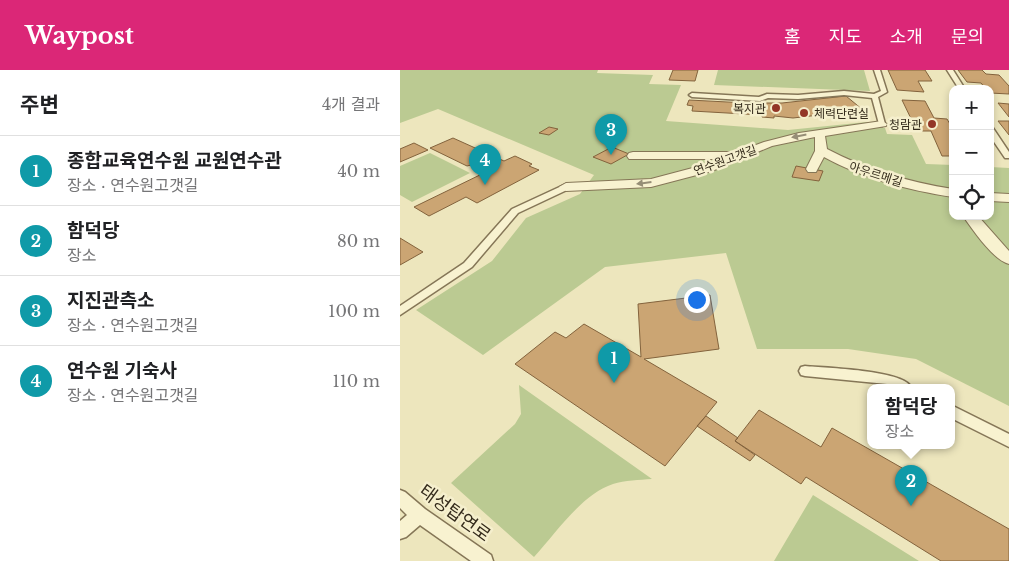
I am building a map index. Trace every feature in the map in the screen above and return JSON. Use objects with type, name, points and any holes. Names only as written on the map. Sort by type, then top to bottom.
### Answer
[{"type":"street","name":"연수원고갯길","points":[[566,187],[651,183],[708,168],[768,144],[799,136],[882,124]]},
{"type":"street","points":[[812,169],[821,151],[821,138],[818,133]]},
{"type":"street","name":"아우르메길","points":[[821,151],[856,168],[927,190],[949,193]]},
{"type":"street","points":[[633,156],[738,155]]},
{"type":"street","points":[[927,190],[949,201]]},
{"type":"street","points":[[994,197],[1009,198]]},
{"type":"street","points":[[973,220],[1000,252],[1009,259]]},
{"type":"lane","points":[[692,95],[760,99],[767,96],[798,97],[844,93],[875,96],[884,92],[877,70]]},
{"type":"lane","points":[[950,70],[959,85]]},
{"type":"lane","points":[[875,96],[882,124]]},
{"type":"lane","points":[[994,136],[1008,156]]},
{"type":"lane","points":[[400,311],[468,265],[515,211],[566,187]]},
{"type":"lane","points":[[805,371],[889,379],[899,384]]},
{"type":"lane","points":[[955,413],[1009,441]]},
{"type":"lane","name":"태성탑연로","points":[[400,497],[419,515],[485,561]]},
{"type":"lane","points":[[400,531],[419,515]]},
{"type":"green space","points":[[400,70],[598,70],[597,73],[653,75],[649,84],[681,85],[666,121],[788,130],[867,122],[885,128],[887,134],[912,135],[926,164],[949,165],[949,220],[994,220],[994,167],[1009,168],[1009,406],[916,359],[848,349],[757,349],[726,253],[605,267],[483,355],[416,310],[492,261],[526,218],[580,194],[594,175],[438,109],[400,123]]},
{"type":"green space","points":[[718,70],[864,70],[870,91],[714,85]]},
{"type":"green space","points":[[430,153],[470,173],[412,202],[400,195],[400,166]]},
{"type":"green space","points":[[519,385],[652,479],[632,480],[613,484],[591,496],[570,515],[534,557],[451,483],[515,424],[521,414]]},
{"type":"green space","points":[[813,495],[919,561],[774,561]]},
{"type":"building","points":[[673,70],[698,70],[695,81],[669,80]]},
{"type":"building","points":[[888,70],[925,70],[932,81],[918,81],[924,92],[897,90]]},
{"type":"building","points":[[958,70],[982,70],[986,74],[999,75],[1009,86],[1009,94],[994,93],[994,85],[967,82]]},
{"type":"building","name":"복지관","points":[[846,96],[863,110],[793,118],[774,116],[774,118],[762,117],[762,115],[692,111],[693,106],[687,105],[689,100],[766,104]]},
{"type":"building","name":"청람관","points":[[902,100],[925,101],[934,118],[947,119],[949,122],[949,156],[942,156],[931,131],[917,131]]},
{"type":"building","points":[[998,103],[1009,104],[1009,117]]},
{"type":"building","points":[[998,121],[1009,121],[1009,135]]},
{"type":"building","points":[[549,127],[558,129],[549,135],[539,133]]},
{"type":"building","points":[[453,138],[504,161],[515,156],[532,164],[529,166],[539,170],[477,203],[466,197],[429,216],[414,207],[486,172],[471,165],[467,166],[430,148]]},
{"type":"building","points":[[414,143],[428,150],[400,162],[400,149]]},
{"type":"building","points":[[612,147],[629,154],[611,164],[593,157]]},
{"type":"building","points":[[796,166],[823,171],[819,181],[792,177]]},
{"type":"building","points":[[400,238],[423,252],[400,265]]},
{"type":"building","points":[[710,295],[719,349],[644,359],[717,402],[665,466],[515,364],[555,332],[566,338],[584,324],[641,357],[638,304]]},
{"type":"building","points":[[759,410],[821,447],[832,428],[1009,529],[1009,561],[941,561],[806,477],[801,484],[735,441]]},
{"type":"building","points":[[706,416],[738,438],[735,441],[755,455],[750,461],[697,426]]},
{"type":"place","name":"복지관","points":[[776,108]]},
{"type":"place","name":"체력단련실","points":[[804,113]]},
{"type":"place","name":"청람관","points":[[932,124]]},
{"type":"place","name":"지진관측소","points":[[611,155]]},
{"type":"place","name":"연수원 기숙사","points":[[485,185]]},
{"type":"place","name":"종합교육연수원 교원연수관","points":[[614,383]]},
{"type":"place","name":"함덕당","points":[[911,506]]}]
